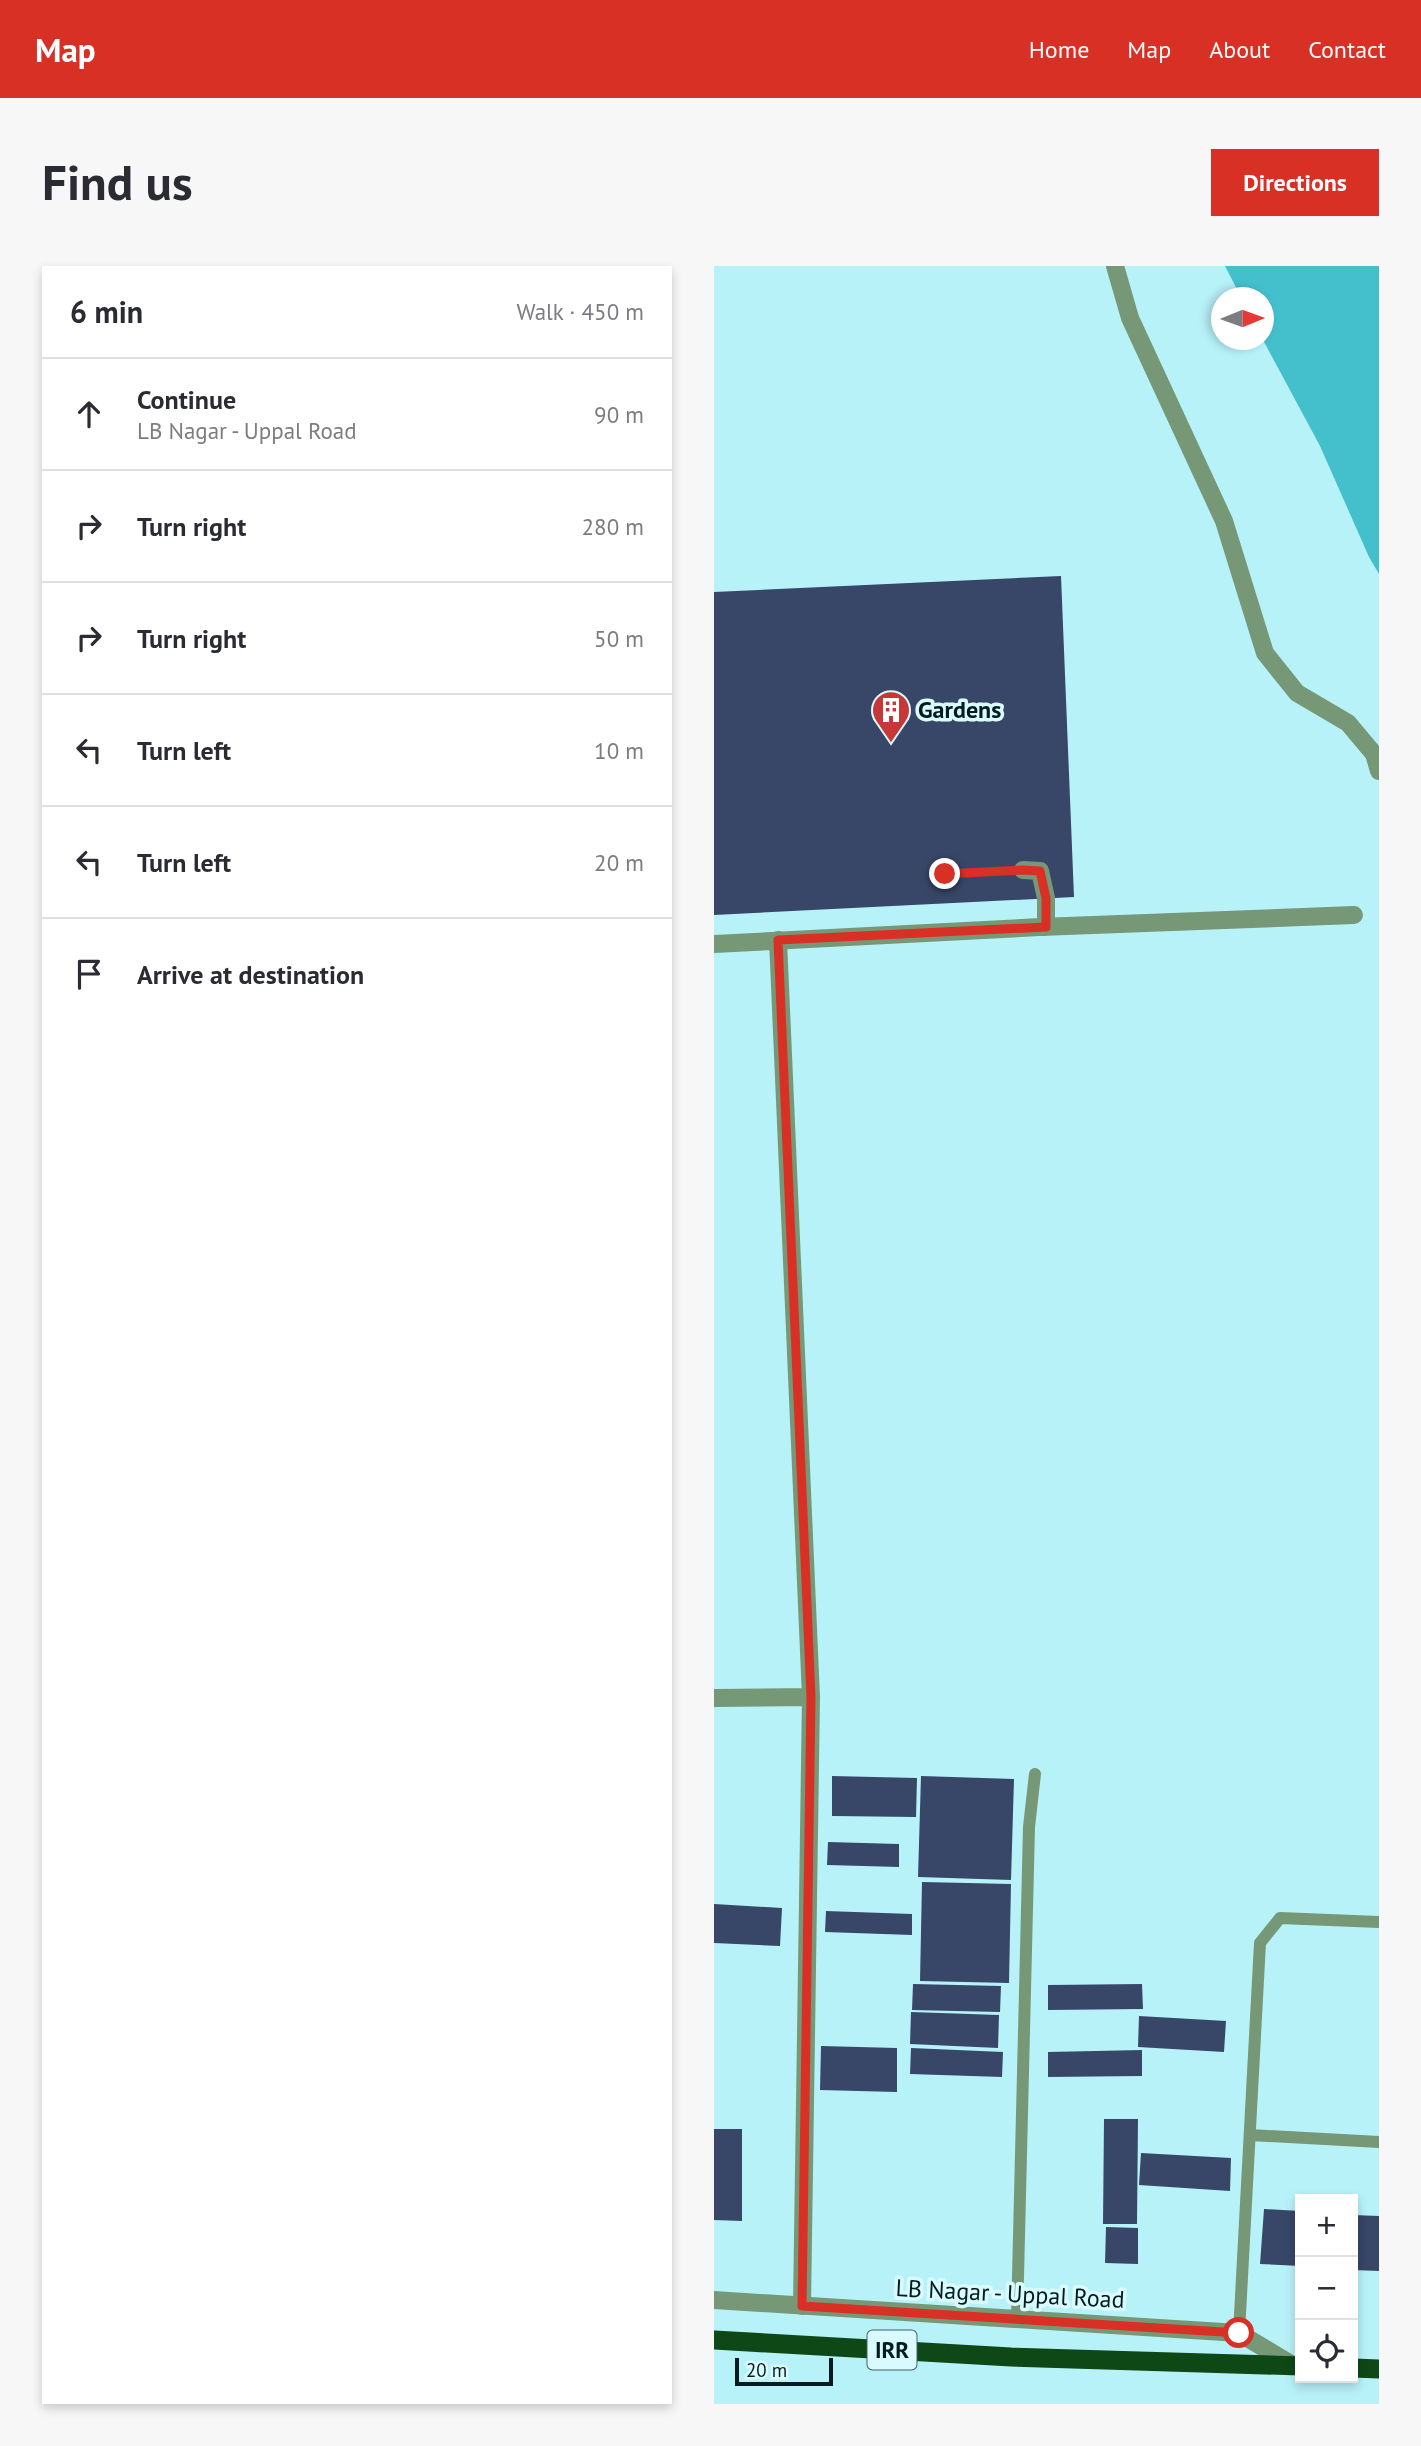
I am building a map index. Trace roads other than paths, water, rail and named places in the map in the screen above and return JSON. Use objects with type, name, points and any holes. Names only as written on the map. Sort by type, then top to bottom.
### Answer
[{"type":"highway","name":"IRR","points":[[714,2340],[1011,2357],[1295,2366]]},
{"type":"highway","points":[[1358,2368],[1379,2369]]},
{"type":"street","points":[[1115,266],[1130,318],[1224,521],[1265,653],[1297,692],[1348,723],[1374,754],[1379,771]]},
{"type":"street","points":[[1023,870],[1040,871],[1046,898],[1046,927]]},
{"type":"street","points":[[714,943],[1354,915]]},
{"type":"street","points":[[778,940],[811,1697],[802,2306]]},
{"type":"street","points":[[714,1698],[811,1697]]},
{"type":"street","name":"LB Nagar - Uppal Road","points":[[714,2300],[1239,2333],[1295,2365]]},
{"type":"lane","points":[[1017,2318],[1029,1827],[1035,1774]]},
{"type":"lane","points":[[1239,2333],[1260,1943],[1280,1918],[1379,1922]]},
{"type":"lane","points":[[1250,2135],[1379,2142]]},
{"type":"water","points":[[1225,266],[1379,266],[1379,574],[1320,446],[1268,350],[1274,350],[1274,287],[1236,287]]},
{"type":"place","name":"Gardens","points":[[891,744]]}]
